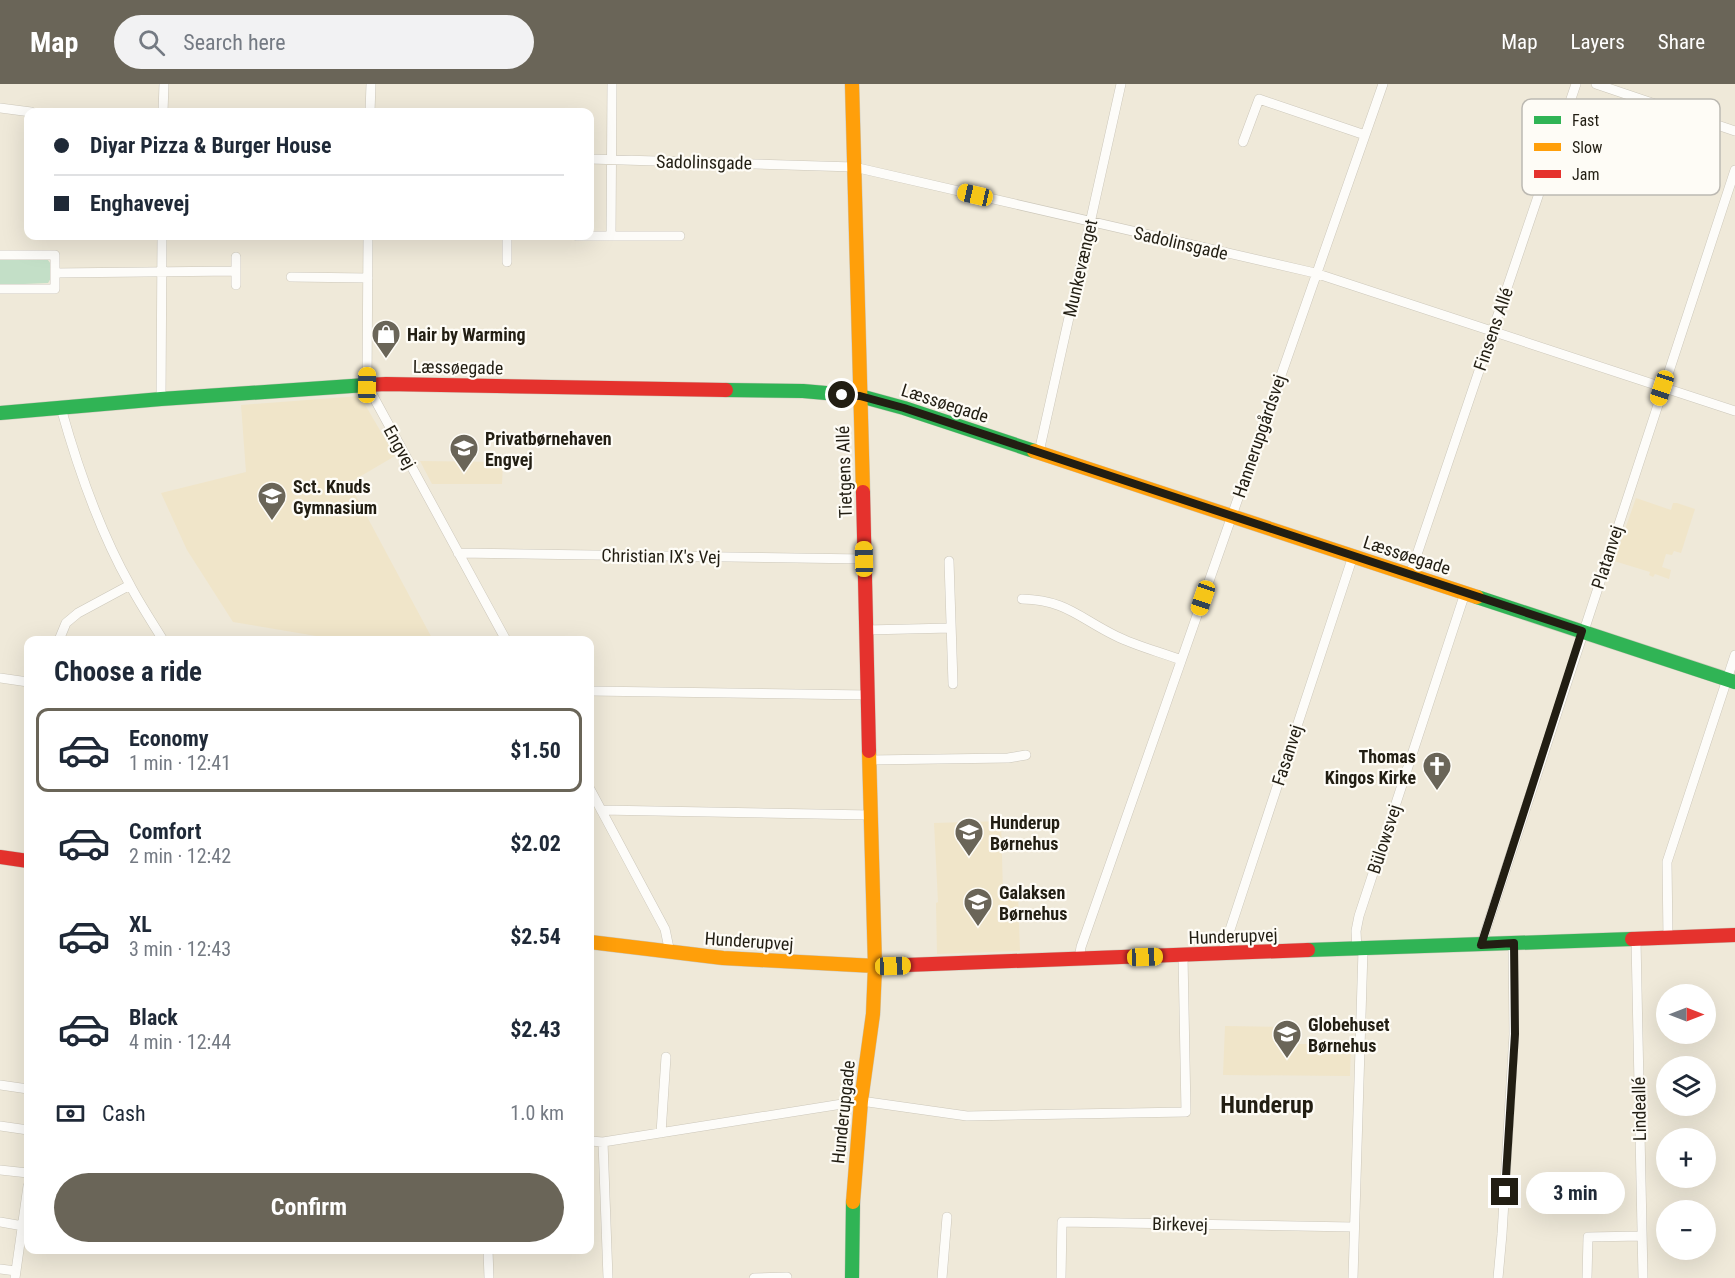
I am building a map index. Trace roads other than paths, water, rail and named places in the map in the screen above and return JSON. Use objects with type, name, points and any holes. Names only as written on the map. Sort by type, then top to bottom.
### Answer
[{"type":"street","points":[[163,108],[164,84]]},
{"type":"street","points":[[370,108],[371,84]]},
{"type":"street","points":[[611,236],[612,84]]},
{"type":"street","name":"Tietgens Allé","points":[[852,84],[875,966]]},
{"type":"street","name":"Munkevænget","points":[[1039,452],[1121,84]]},
{"type":"street","name":"Hannerupgårdsvej","points":[[1079,959],[1081,947],[1383,84]]},
{"type":"street","name":"Finsens Allé","points":[[1571,99],[1576,84]]},
{"type":"street","points":[[1596,84],[1640,99]]},
{"type":"street","points":[[1243,142],[1259,99],[1365,135]]},
{"type":"street","points":[[0,108],[24,111]]},
{"type":"street","points":[[1720,126],[1735,131]]},
{"type":"street","name":"Sadolinsgade","points":[[594,159],[854,167],[1316,273],[1735,411]]},
{"type":"street","name":"Platanvej","points":[[1481,945],[1582,631],[1735,170]]},
{"type":"street","name":"Finsens Allé","points":[[1410,575],[1538,195]]},
{"type":"street","points":[[594,236],[680,236]]},
{"type":"street","points":[[161,399],[162,240]]},
{"type":"street","name":"Engvej","points":[[368,240],[367,385],[504,636]]},
{"type":"street","points":[[507,240],[507,262]]},
{"type":"street","points":[[0,255],[55,255],[55,289],[0,289]]},
{"type":"street","points":[[236,257],[236,285]]},
{"type":"street","points":[[55,273],[236,271]]},
{"type":"street","points":[[291,277],[368,278]]},
{"type":"street","name":"Læssøegade","points":[[0,414],[161,399],[367,385],[803,391],[860,396],[904,408],[1232,515],[1731,681]]},
{"type":"street","points":[[61,408],[78,464],[99,520],[130,585],[161,636]]},
{"type":"street","name":"Christian IX's Vej","points":[[458,554],[864,559]]},
{"type":"street","name":"Fasanvej","points":[[1222,954],[1353,556]]},
{"type":"street","points":[[949,561],[953,684]]},
{"type":"street","points":[[61,636],[66,623],[78,613],[130,585]]},
{"type":"street","name":"Bülowsvej","points":[[1353,1278],[1360,950],[1356,931],[1465,593]]},
{"type":"street","points":[[1022,599],[1043,600],[1064,606],[1117,637],[1181,660]]},
{"type":"street","points":[[866,630],[951,628]]},
{"type":"street","points":[[1668,938],[1667,862],[1731,681],[1735,655]]},
{"type":"street","points":[[0,678],[24,681]]},
{"type":"street","points":[[594,691],[868,695]]},
{"type":"street","points":[[870,760],[1008,758],[1026,755]]},
{"type":"street","points":[[594,797],[665,929],[670,953]]},
{"type":"street","points":[[601,810],[871,814]]},
{"type":"street","points":[[0,857],[24,860]]},
{"type":"street","name":"Hunderupvej","points":[[594,943],[670,953],[780,962],[875,966],[1735,935]]},
{"type":"street","name":"Lindeallé","points":[[1635,940],[1643,1278]]},
{"type":"street","points":[[1498,1278],[1515,1034],[1514,943]]},
{"type":"street","points":[[594,1141],[603,1142],[861,1101],[967,1116],[1186,1112],[1183,956]]},
{"type":"street","name":"Hunderupgade","points":[[854,1278],[853,1194],[861,1101],[873,1014],[875,966]]},
{"type":"street","points":[[661,1133],[666,1057]]},
{"type":"street","points":[[0,1085],[24,1088]]},
{"type":"street","points":[[0,1126],[24,1129]]},
{"type":"street","points":[[603,1142],[608,1278]]},
{"type":"street","points":[[0,1170],[24,1173]]},
{"type":"street","points":[[942,1278],[947,1217]]},
{"type":"street","points":[[0,1269],[15,1275],[24,1218]]},
{"type":"street","points":[[0,1222],[23,1226]]},
{"type":"street","name":"Birkevej","points":[[1061,1278],[1062,1222],[1353,1227]]},
{"type":"street","points":[[1587,1278],[1588,1237],[1641,1236]]},
{"type":"street","points":[[488,1254],[489,1278]]},
{"type":"street","points":[[754,1278],[787,1277]]},
{"type":"place","name":"Hair by Warming","points":[[386,360]]},
{"type":"place","name":"Privatbørnehaven Engvej","points":[[464,474]]},
{"type":"place","name":"Sct. Knuds Gymnasium","points":[[272,522]]},
{"type":"place","name":"Thomas Kingos Kirke","points":[[1437,792]]},
{"type":"place","name":"Hunderup Børnehus","points":[[969,858]]},
{"type":"place","name":"Galaksen Børnehus","points":[[978,928]]},
{"type":"place","name":"Globehuset Børnehus","points":[[1287,1060]]},
{"type":"district","name":"Hunderup","points":[[1267,1105]]}]
